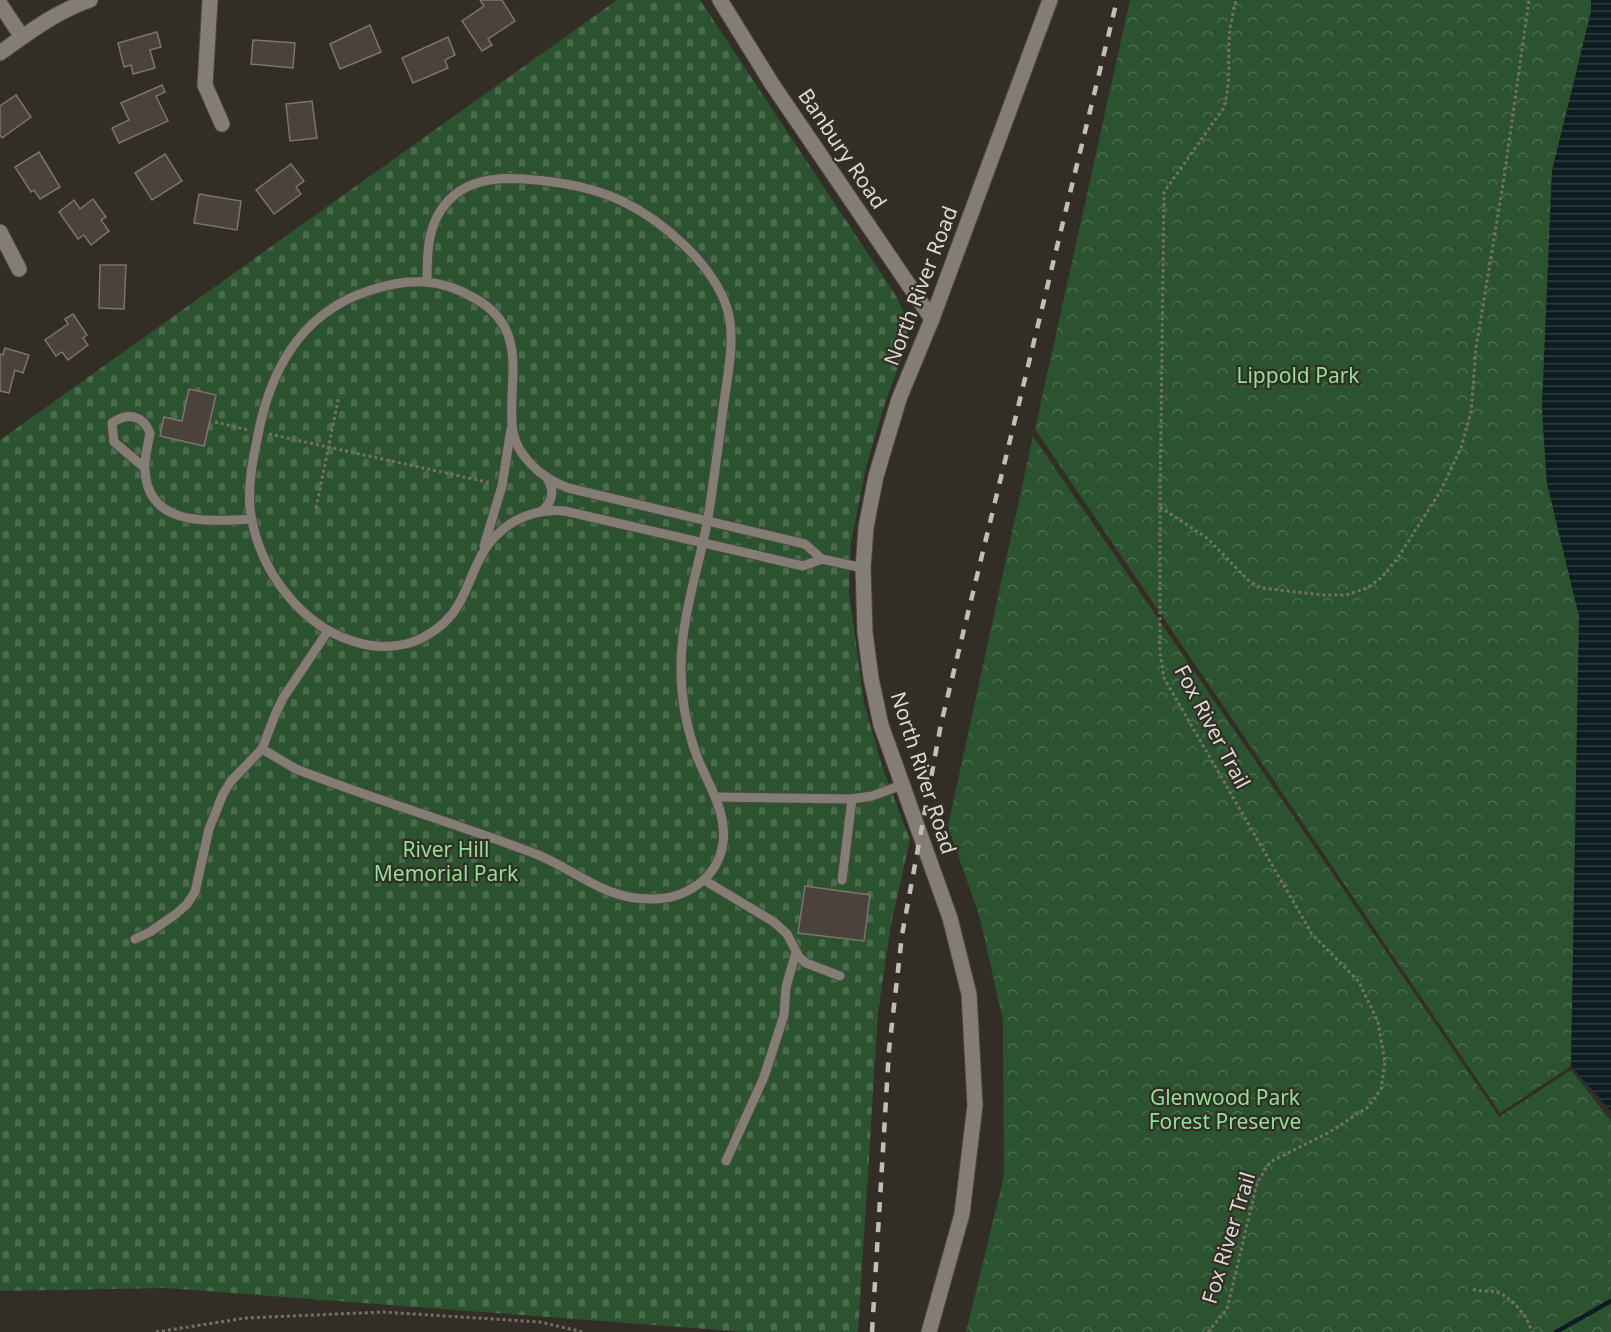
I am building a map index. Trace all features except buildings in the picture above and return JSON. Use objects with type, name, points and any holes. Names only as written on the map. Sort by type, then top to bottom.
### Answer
[{"type":"main road","points":[[0,53],[49,20],[77,4],[90,0]]},
{"type":"main road","points":[[210,0],[205,85],[222,124]]},
{"type":"main road","name":"Banbury Road","points":[[720,0],[772,84],[932,319]]},
{"type":"main road","name":"North River Road","points":[[929,1330],[962,1214],[975,1105],[969,994],[950,918],[881,725],[871,678],[865,632],[863,568],[866,527],[876,476],[899,399],[932,319],[1050,0]]},
{"type":"main road","points":[[0,4],[22,37]]},
{"type":"main road","points":[[0,232],[19,269]]},
{"type":"lane","points":[[262,749],[306,773],[540,856],[613,894],[630,898],[661,899],[687,892],[704,880],[716,866],[723,841],[722,814],[694,750],[687,723],[682,678],[682,642],[686,613],[707,521],[728,370],[730,325],[723,299],[705,269],[689,250],[669,232],[623,201],[565,183],[536,180],[497,178],[469,186],[449,200],[441,210],[430,234],[427,282]]},
{"type":"lane","points":[[427,282],[464,292],[491,310],[503,325],[514,356],[512,423],[502,486],[480,558],[459,603],[441,626],[430,634],[399,646],[381,648],[352,641],[328,630],[305,614],[282,587],[260,552],[250,507],[251,480],[258,432],[270,389],[277,370],[298,339],[324,312],[338,303],[373,289],[394,284],[427,282]]},
{"type":"lane","points":[[145,468],[114,442],[112,423],[123,415],[140,420],[150,433],[145,468],[150,495],[158,505],[177,516],[202,519],[252,519]]},
{"type":"lane","points":[[512,423],[517,446],[551,485],[551,500],[542,511]]},
{"type":"lane","points":[[546,478],[568,488],[805,544],[822,559],[863,568]]},
{"type":"lane","points":[[480,558],[498,533],[520,518],[542,511],[565,511],[803,566],[822,559]]},
{"type":"lane","points":[[135,939],[164,923],[187,904],[195,892],[209,829],[223,794],[231,781],[262,749],[284,698],[328,630]]},
{"type":"lane","points":[[715,797],[852,799],[872,796],[902,785]]},
{"type":"lane","points":[[842,879],[852,799]]},
{"type":"lane","points":[[704,880],[774,922],[787,934],[796,952],[806,963],[840,976]]},
{"type":"lane","points":[[726,1161],[764,1077],[783,1015],[786,987],[796,952]]},
{"type":"path","name":"Fox River Trail","points":[[1208,1332],[1227,1309],[1257,1183],[1270,1162],[1328,1133],[1368,1107],[1381,1089],[1385,1062],[1378,1022],[1359,982],[1312,934],[1164,678],[1160,653],[1164,192],[1223,109],[1228,94],[1230,35],[1236,0]]},
{"type":"path","points":[[1160,507],[1207,538],[1248,580],[1261,588],[1323,595],[1346,595],[1367,588],[1382,577],[1397,558],[1440,492],[1461,448],[1471,412],[1476,348],[1504,178],[1529,0]]},
{"type":"path","points":[[316,508],[339,396]]},
{"type":"path","points":[[215,422],[502,486]]},
{"type":"path","points":[[1473,1289],[1481,1292],[1494,1291],[1505,1296],[1523,1313],[1532,1332]]},
{"type":"path","points":[[156,1332],[246,1318],[383,1312],[540,1322],[583,1332]]},
{"type":"green space","name":"River Hill Memorial Park","points":[[617,0],[700,0],[896,296],[907,319],[907,344],[886,400],[866,467],[851,543],[849,592],[864,703],[882,766],[910,840],[891,924],[878,1012],[858,1332],[746,1332],[166,1288],[0,1291],[0,440]]},
{"type":"green space","name":"Lippold Park","points":[[1130,0],[1591,0],[1591,12],[1552,171],[1542,408],[1547,483],[1579,616],[1571,1066],[1500,1113],[1035,429]]},
{"type":"green space","name":"Glenwood Park Forest Preserve","points":[[1033,436],[1499,1117],[1571,1070],[1611,1121],[1611,1332],[966,1332],[1004,1176],[1003,1021],[980,918],[948,826]]},
{"type":"shaded area","points":[[1591,0],[1611,0],[1611,1111],[1571,1066],[1579,616],[1547,483],[1542,408],[1552,171],[1591,12]]},
{"type":"waterway","points":[[1556,1332],[1611,1301]]},
{"type":"railway","points":[[872,1332],[889,1050],[902,935],[941,724],[1117,0]]}]
